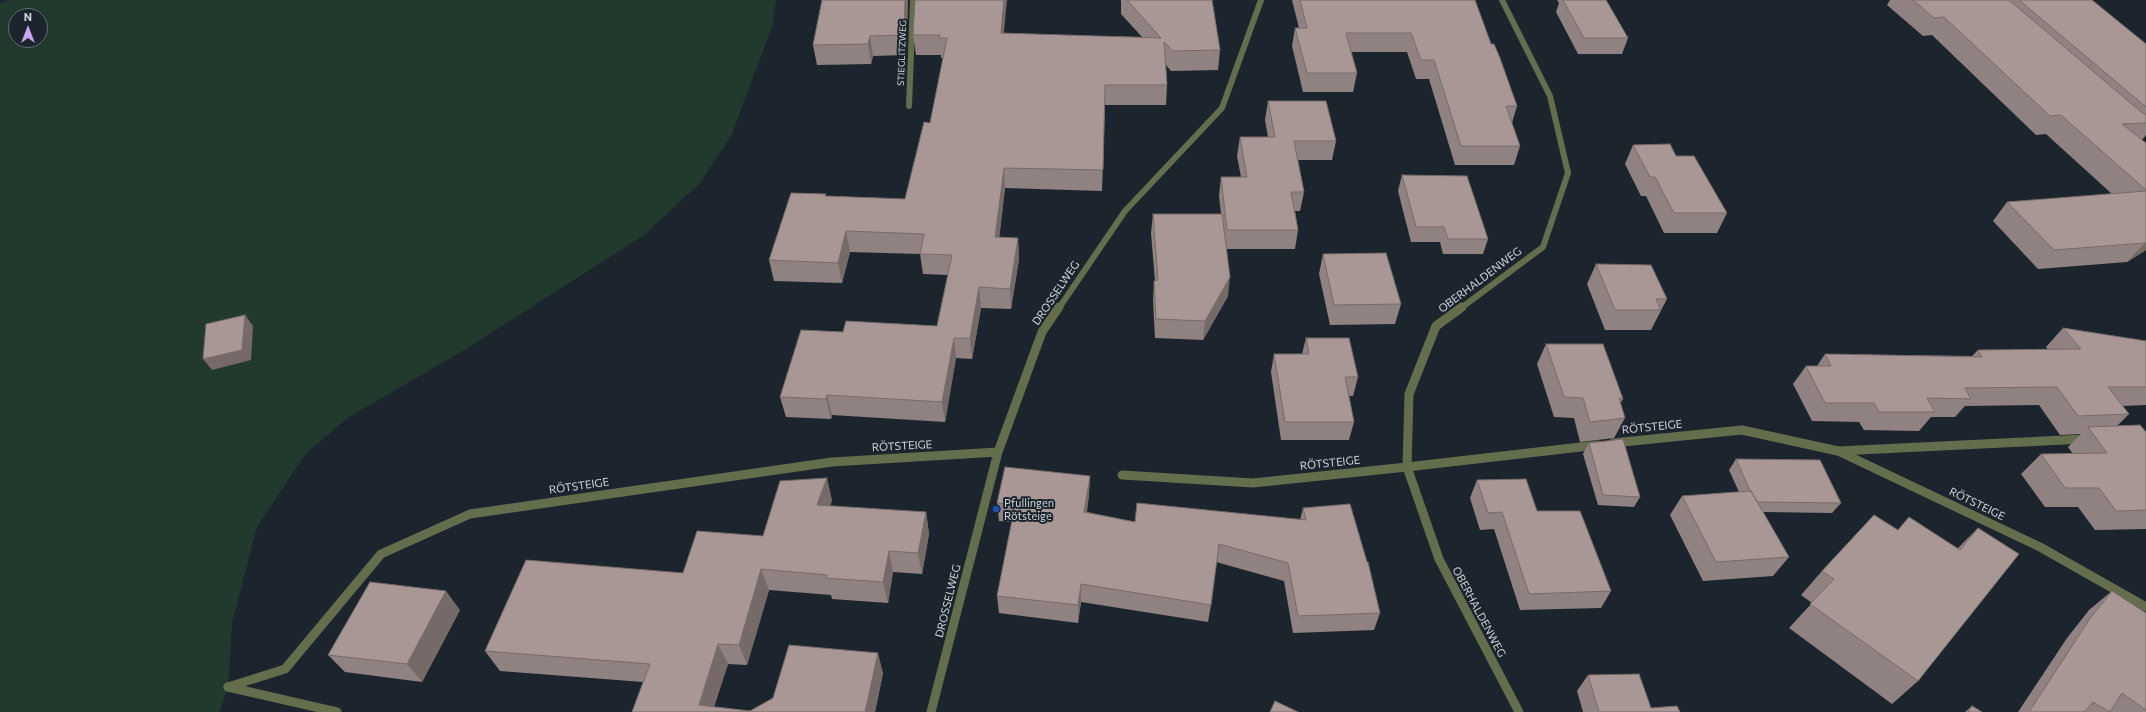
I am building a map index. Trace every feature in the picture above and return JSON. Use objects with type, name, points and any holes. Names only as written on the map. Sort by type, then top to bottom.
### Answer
[{"type":"street","name":"STIEGLITZWEG","points":[[909,106],[913,0]]},
{"type":"street","name":"DROSSELWEG","points":[[931,712],[998,452],[1042,332],[1125,211],[1222,108],[1261,0]]},
{"type":"street","name":"OBERHALDENWEG","points":[[1502,0],[1550,96],[1568,173],[1543,247],[1436,326],[1409,394],[1407,466],[1439,559],[1519,712]]},
{"type":"street","name":"RÖTSTEIGE","points":[[1122,475],[1253,483],[1742,430],[1838,451],[2040,547],[2146,607]]},
{"type":"street","points":[[1838,451],[2092,439]]},
{"type":"street","name":"RÖTSTEIGE","points":[[337,712],[228,688],[285,669],[381,554],[470,514],[832,462],[998,452]]},
{"type":"green space","points":[[11,0],[776,0],[772,27],[731,136],[700,183],[644,235],[466,349],[349,417],[306,453],[257,527],[232,623],[228,687],[219,712],[0,712],[0,3]]},
{"type":"building","points":[[822,0],[905,0],[904,35],[870,36],[868,44],[813,45]]},
{"type":"building","points":[[915,0],[1004,0],[1001,33],[1161,38],[1127,0],[1212,0],[1220,50],[1173,51],[1164,42],[1167,85],[1105,85],[1103,170],[1004,168],[995,237],[1018,238],[1010,289],[979,287],[970,338],[954,338],[942,402],[827,395],[826,399],[780,397],[801,330],[843,332],[846,321],[937,326],[952,255],[920,254],[924,234],[846,231],[838,263],[769,260],[791,193],[826,194],[825,196],[905,199],[924,122],[930,123],[947,38],[939,38],[940,35],[913,35]]},
{"type":"building","points":[[1300,0],[1475,0],[1491,44],[1494,44],[1500,58],[1517,106],[1506,106],[1520,146],[1461,146],[1434,60],[1421,60],[1411,33],[1346,33],[1357,73],[1307,73],[1295,28],[1307,28]]},
{"type":"building","points":[[1563,0],[1606,0],[1628,38],[1584,38]]},
{"type":"building","points":[[1913,0],[2009,0],[2146,115],[2146,123],[2122,124],[2146,143],[2146,190],[2061,115],[2050,116],[1944,17],[1934,18]]},
{"type":"building","points":[[2019,0],[2092,0],[2146,44],[2146,107]]},
{"type":"building","points":[[1268,101],[1326,101],[1336,141],[1294,141],[1304,192],[1291,192],[1298,230],[1227,230],[1221,177],[1247,177],[1240,137],[1275,137]]},
{"type":"building","points":[[1670,144],[1676,156],[1694,156],[1727,213],[1674,213],[1655,177],[1650,177],[1633,145]]},
{"type":"building","points":[[1402,175],[1467,176],[1488,239],[1448,239],[1444,227],[1416,227]]},
{"type":"building","points":[[2146,191],[2145,243],[2054,250],[2007,202]]},
{"type":"building","points":[[1153,214],[1222,214],[1230,277],[1205,321],[1156,319],[1154,281],[1158,280]]},
{"type":"building","points":[[1386,253],[1401,304],[1334,305],[1323,254]]},
{"type":"building","points":[[1596,264],[1651,265],[1667,299],[1656,299],[1661,310],[1615,310]]},
{"type":"building","points":[[245,315],[242,350],[203,359],[206,324]]},
{"type":"building","points":[[2063,328],[2146,341],[2146,387],[2108,387],[2129,414],[2078,416],[2057,387],[1965,388],[1971,399],[1927,398],[1935,412],[1879,412],[1874,403],[1825,403],[1806,366],[1831,366],[1825,354],[1982,357],[1978,350],[2081,349]]},
{"type":"building","points":[[1306,338],[1349,338],[1358,377],[1345,377],[1354,422],[1285,422],[1274,354],[1309,354]]},
{"type":"building","points":[[1546,344],[1603,344],[1623,399],[1619,398],[1625,418],[1590,422],[1583,398],[1564,397]]},
{"type":"building","points":[[2140,425],[2146,432],[2146,510],[2116,511],[2099,488],[2065,488],[2041,454],[2107,453],[2088,427]]},
{"type":"building","points":[[1623,439],[1640,497],[1603,495],[1589,443]]},
{"type":"building","points":[[1736,459],[1820,460],[1841,503],[1757,502],[1750,491]]},
{"type":"building","points":[[1005,467],[1090,476],[1084,512],[1135,522],[1137,503],[1306,520],[1303,508],[1350,504],[1368,562],[1380,613],[1298,616],[1288,563],[1219,544],[1211,605],[1081,584],[1078,605],[997,596],[1015,505],[997,503]]},
{"type":"building","points":[[827,478],[817,505],[926,512],[918,553],[889,551],[883,582],[826,578],[827,575],[761,569],[739,645],[718,644],[699,705],[750,711],[773,698],[789,645],[878,653],[865,712],[632,712],[650,664],[485,651],[526,560],[683,573],[697,531],[763,536],[780,481]]},
{"type":"building","points":[[1526,479],[1537,511],[1580,511],[1611,591],[1529,594],[1502,512],[1488,513],[1477,480]]},
{"type":"building","points":[[1751,491],[1789,557],[1716,562],[1682,496]]},
{"type":"building","points":[[1874,515],[1898,530],[1909,517],[1960,550],[1978,528],[2019,554],[1918,681],[1810,604],[1834,579],[1822,571]]},
{"type":"building","points":[[370,582],[446,591],[407,664],[328,655]]},
{"type":"building","points":[[2112,591],[2146,613],[2146,710],[2122,693],[2110,712],[2093,702],[2084,712],[2029,712],[2089,620]]},
{"type":"building","points":[[1639,674],[1651,708],[1677,706],[1680,712],[1599,712],[1588,675]]},
{"type":"building","points":[[1275,701],[1298,712],[1270,712]]},
{"type":"building","points":[[1972,706],[1982,712],[1968,712]]},
{"type":"place","name":"Pfullingen Rötsteige","points":[[996,509]]}]
